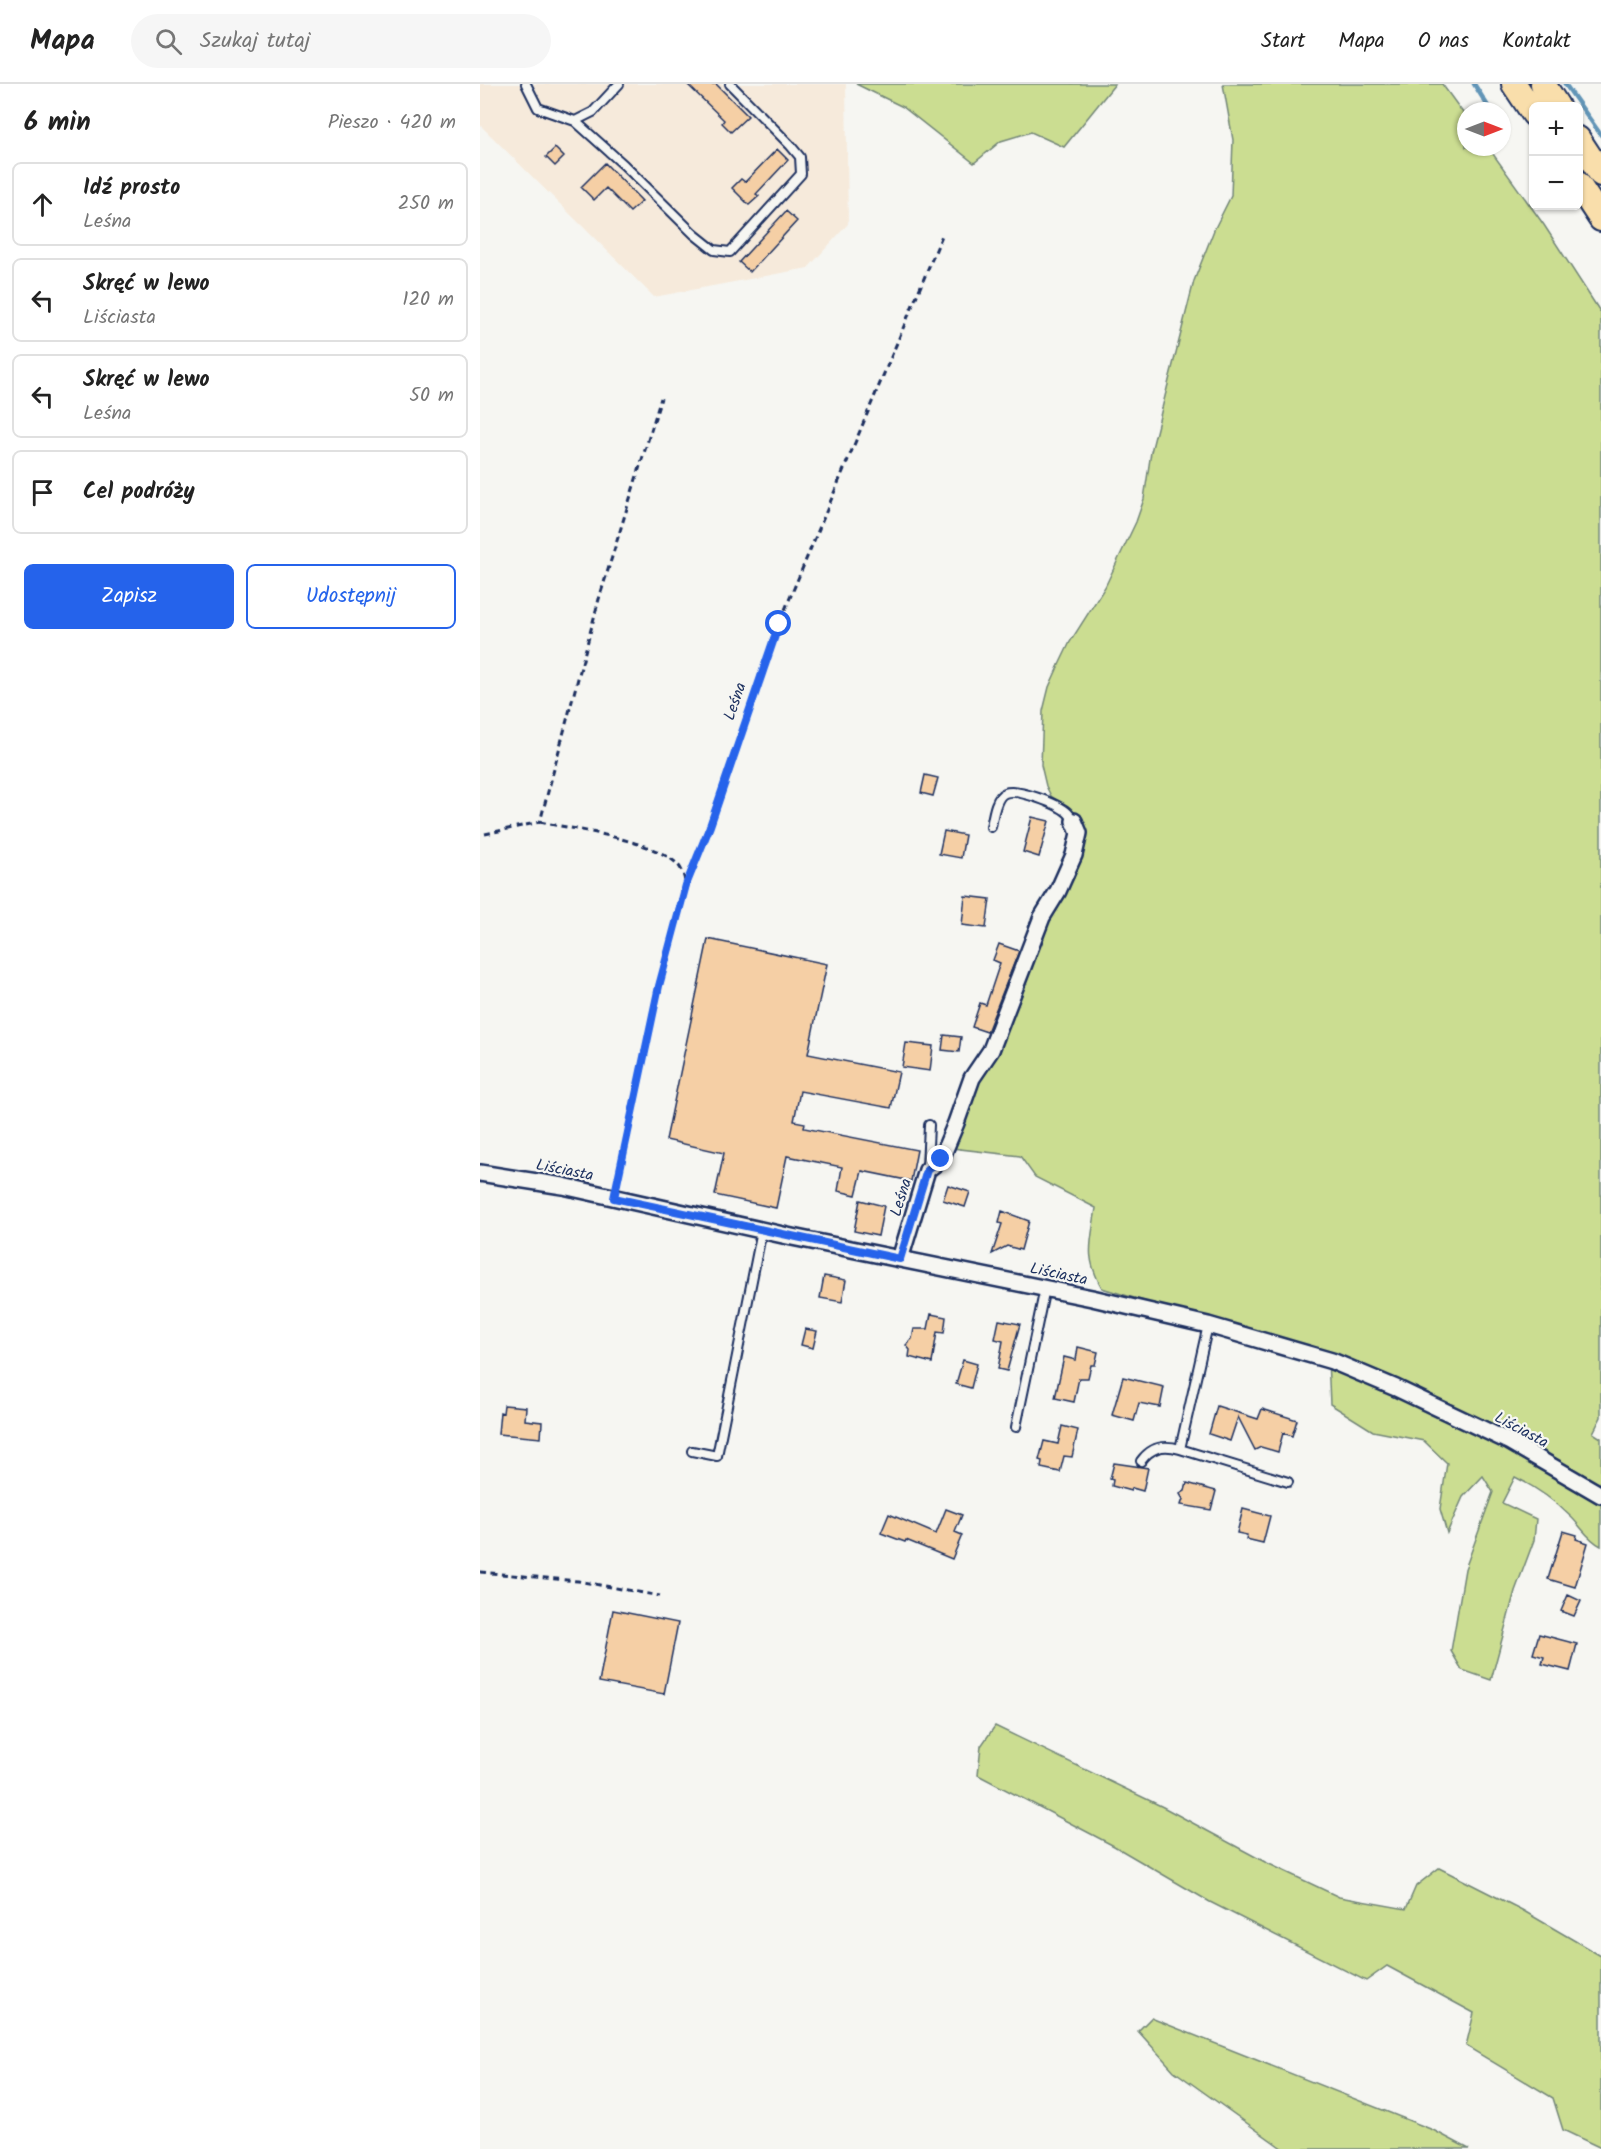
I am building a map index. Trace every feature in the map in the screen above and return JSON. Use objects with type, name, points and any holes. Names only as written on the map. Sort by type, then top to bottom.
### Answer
[{"type":"main road","points":[[1514,84],[1529,108]]},
{"type":"main road","points":[[1543,84],[1554,102]]},
{"type":"main road","points":[[1583,147],[1601,174]]},
{"type":"main road","points":[[1583,192],[1601,219]]},
{"type":"street","name":"Leśna","points":[[900,1259],[927,1170],[941,1159],[957,1123],[972,1078],[991,1050],[1042,917],[1058,891],[1074,855],[1079,833],[1074,821]]},
{"type":"street","name":"Liściasta","points":[[480,1173],[563,1186],[762,1230],[1046,1288],[1208,1325],[1332,1361],[1396,1388],[1510,1442],[1601,1495]]},
{"type":"lane","points":[[525,84],[538,108],[575,121],[624,165],[694,234],[714,250],[730,252],[801,174],[800,158],[790,145],[730,84]]},
{"type":"lane","points":[[575,121],[593,112],[619,84]]},
{"type":"lane","points":[[991,827],[999,798],[1005,793],[1013,792],[1030,795],[1058,806],[1074,821]]},
{"type":"lane","points":[[927,1170],[929,1125]]},
{"type":"lane","points":[[692,1451],[717,1456],[762,1230]]},
{"type":"lane","points":[[1016,1427],[1046,1288]]},
{"type":"lane","points":[[1180,1449],[1208,1325]]},
{"type":"lane","points":[[1141,1461],[1149,1451],[1167,1445],[1288,1482]]},
{"type":"path","name":"Leśna","points":[[614,1198],[659,986],[686,885],[710,826],[779,624],[943,234]]},
{"type":"path","points":[[540,822],[599,599],[661,398]]},
{"type":"path","points":[[485,834],[540,822],[633,842],[665,855],[679,866],[686,885]]},
{"type":"path","points":[[480,1572],[579,1581],[660,1596]]},
{"type":"shaded area","points":[[480,84],[846,84],[848,224],[808,268],[654,297],[480,125]]},
{"type":"green space","points":[[856,84],[1115,84],[1064,147],[1031,132],[1001,141],[974,163],[903,107]]},
{"type":"green space","points":[[1223,84],[1442,84],[1457,105],[1457,156],[1494,156],[1529,204],[1529,210],[1533,210],[1544,225],[1601,313],[1601,1417],[1593,1433],[1601,1438],[1601,1546],[1557,1505],[1515,1477],[1502,1503],[1536,1519],[1534,1540],[1515,1591],[1491,1680],[1462,1670],[1451,1651],[1465,1569],[1493,1492],[1483,1476],[1463,1497],[1447,1533],[1440,1509],[1447,1463],[1424,1441],[1373,1431],[1330,1404],[1328,1358],[1102,1288],[1096,1277],[1090,1249],[1096,1208],[1035,1177],[1020,1156],[952,1148],[968,1100],[999,1044],[1028,978],[1047,919],[1074,878],[1080,857],[1078,822],[1070,809],[1051,796],[1046,786],[1041,765],[1043,711],[1049,687],[1070,642],[1105,587],[1136,522],[1144,499],[1151,452],[1194,281],[1214,230],[1231,196],[1233,140]]},
{"type":"green space","points":[[995,1726],[1163,1807],[1265,1862],[1339,1897],[1406,1909],[1416,1886],[1439,1868],[1522,1910],[1601,1956],[1601,2148],[1563,2130],[1553,2098],[1466,2046],[1474,2013],[1387,1966],[1366,1981],[1210,1902],[1114,1846],[978,1775],[981,1746]]},
{"type":"green space","points":[[1151,2018],[1433,2130],[1469,2149],[1283,2149],[1174,2071],[1138,2031]]},
{"type":"building","points":[[687,84],[716,84],[748,116],[731,132],[722,123],[724,120]]},
{"type":"building","points":[[555,148],[564,157],[555,166],[546,157]]},
{"type":"building","points":[[777,149],[788,160],[756,194],[759,196],[749,205],[732,188],[741,179],[745,182]]},
{"type":"building","points":[[605,163],[642,201],[630,212],[606,188],[594,200],[581,187]]},
{"type":"building","points":[[786,211],[797,221],[750,272],[739,262]]},
{"type":"building","points":[[925,775],[938,778],[933,796],[921,793]]},
{"type":"building","points":[[1032,817],[1049,821],[1039,857],[1023,852]]},
{"type":"building","points":[[944,831],[965,835],[961,858],[939,854]]},
{"type":"building","points":[[965,896],[990,899],[986,928],[962,925]]},
{"type":"building","points":[[708,939],[827,964],[808,1054],[899,1072],[891,1108],[800,1091],[794,1121],[805,1123],[804,1128],[917,1150],[911,1181],[862,1171],[856,1195],[838,1191],[842,1167],[787,1156],[776,1208],[715,1195],[724,1153],[666,1140]]},
{"type":"building","points":[[999,944],[1019,951],[987,1032],[972,1027],[980,1003],[986,1005],[1000,963],[993,960]]},
{"type":"building","points":[[944,1035],[961,1037],[959,1052],[942,1050]]},
{"type":"building","points":[[906,1043],[933,1046],[930,1071],[902,1067]]},
{"type":"building","points":[[948,1185],[970,1192],[965,1207],[943,1200]]},
{"type":"building","points":[[860,1200],[884,1206],[878,1236],[854,1231]]},
{"type":"building","points":[[1002,1211],[1029,1221],[1021,1250],[1007,1246],[992,1254],[1002,1224],[999,1223]]},
{"type":"building","points":[[824,1276],[846,1280],[842,1302],[820,1298]]},
{"type":"building","points":[[931,1314],[946,1317],[944,1333],[937,1332],[932,1363],[909,1357],[910,1350],[906,1345],[912,1339],[914,1329],[928,1329]]},
{"type":"building","points":[[999,1320],[1020,1324],[1007,1371],[998,1369],[1003,1341],[995,1339]]},
{"type":"building","points":[[805,1329],[817,1331],[813,1348],[801,1345]]},
{"type":"building","points":[[1078,1347],[1098,1352],[1095,1365],[1091,1365],[1088,1378],[1079,1378],[1074,1402],[1055,1398],[1064,1357],[1076,1360]]},
{"type":"building","points":[[963,1360],[977,1364],[971,1388],[956,1384]]},
{"type":"building","points":[[1123,1377],[1164,1387],[1160,1407],[1139,1403],[1134,1421],[1112,1415]]},
{"type":"building","points":[[504,1405],[526,1407],[525,1420],[542,1422],[541,1438],[498,1434],[500,1412],[503,1413]]},
{"type":"building","points":[[1217,1406],[1258,1419],[1262,1409],[1297,1420],[1292,1436],[1283,1433],[1278,1452],[1261,1447],[1255,1450],[1238,1417],[1230,1441],[1209,1434]]},
{"type":"building","points":[[1062,1426],[1078,1430],[1072,1457],[1064,1456],[1060,1472],[1041,1468],[1042,1461],[1039,1460],[1044,1441],[1058,1444]]},
{"type":"building","points":[[1114,1463],[1148,1468],[1143,1491],[1132,1488],[1131,1491],[1112,1486],[1113,1480],[1110,1479]]},
{"type":"building","points":[[1187,1483],[1216,1491],[1211,1510],[1181,1505],[1183,1499],[1180,1494],[1185,1491]]},
{"type":"building","points":[[946,1509],[962,1515],[955,1532],[962,1535],[952,1559],[906,1540],[905,1542],[881,1533],[889,1514],[936,1534]]},
{"type":"building","points":[[1243,1509],[1270,1516],[1263,1543],[1246,1539],[1247,1535],[1237,1533]]},
{"type":"building","points":[[1563,1531],[1577,1535],[1576,1539],[1588,1543],[1575,1587],[1548,1579]]},
{"type":"building","points":[[1568,1595],[1581,1601],[1574,1616],[1561,1611]]},
{"type":"building","points":[[613,1610],[678,1623],[664,1694],[599,1682]]},
{"type":"building","points":[[1539,1634],[1577,1644],[1570,1671],[1542,1664],[1544,1657],[1533,1654]]},
{"type":"waterway","points":[[1474,84],[1485,102]]},
{"type":"waterway","points":[[1565,84],[1601,135]]},
{"type":"route","points":[[779,624],[710,826],[686,885],[659,986],[614,1198],[900,1259],[927,1170],[941,1159]]}]
